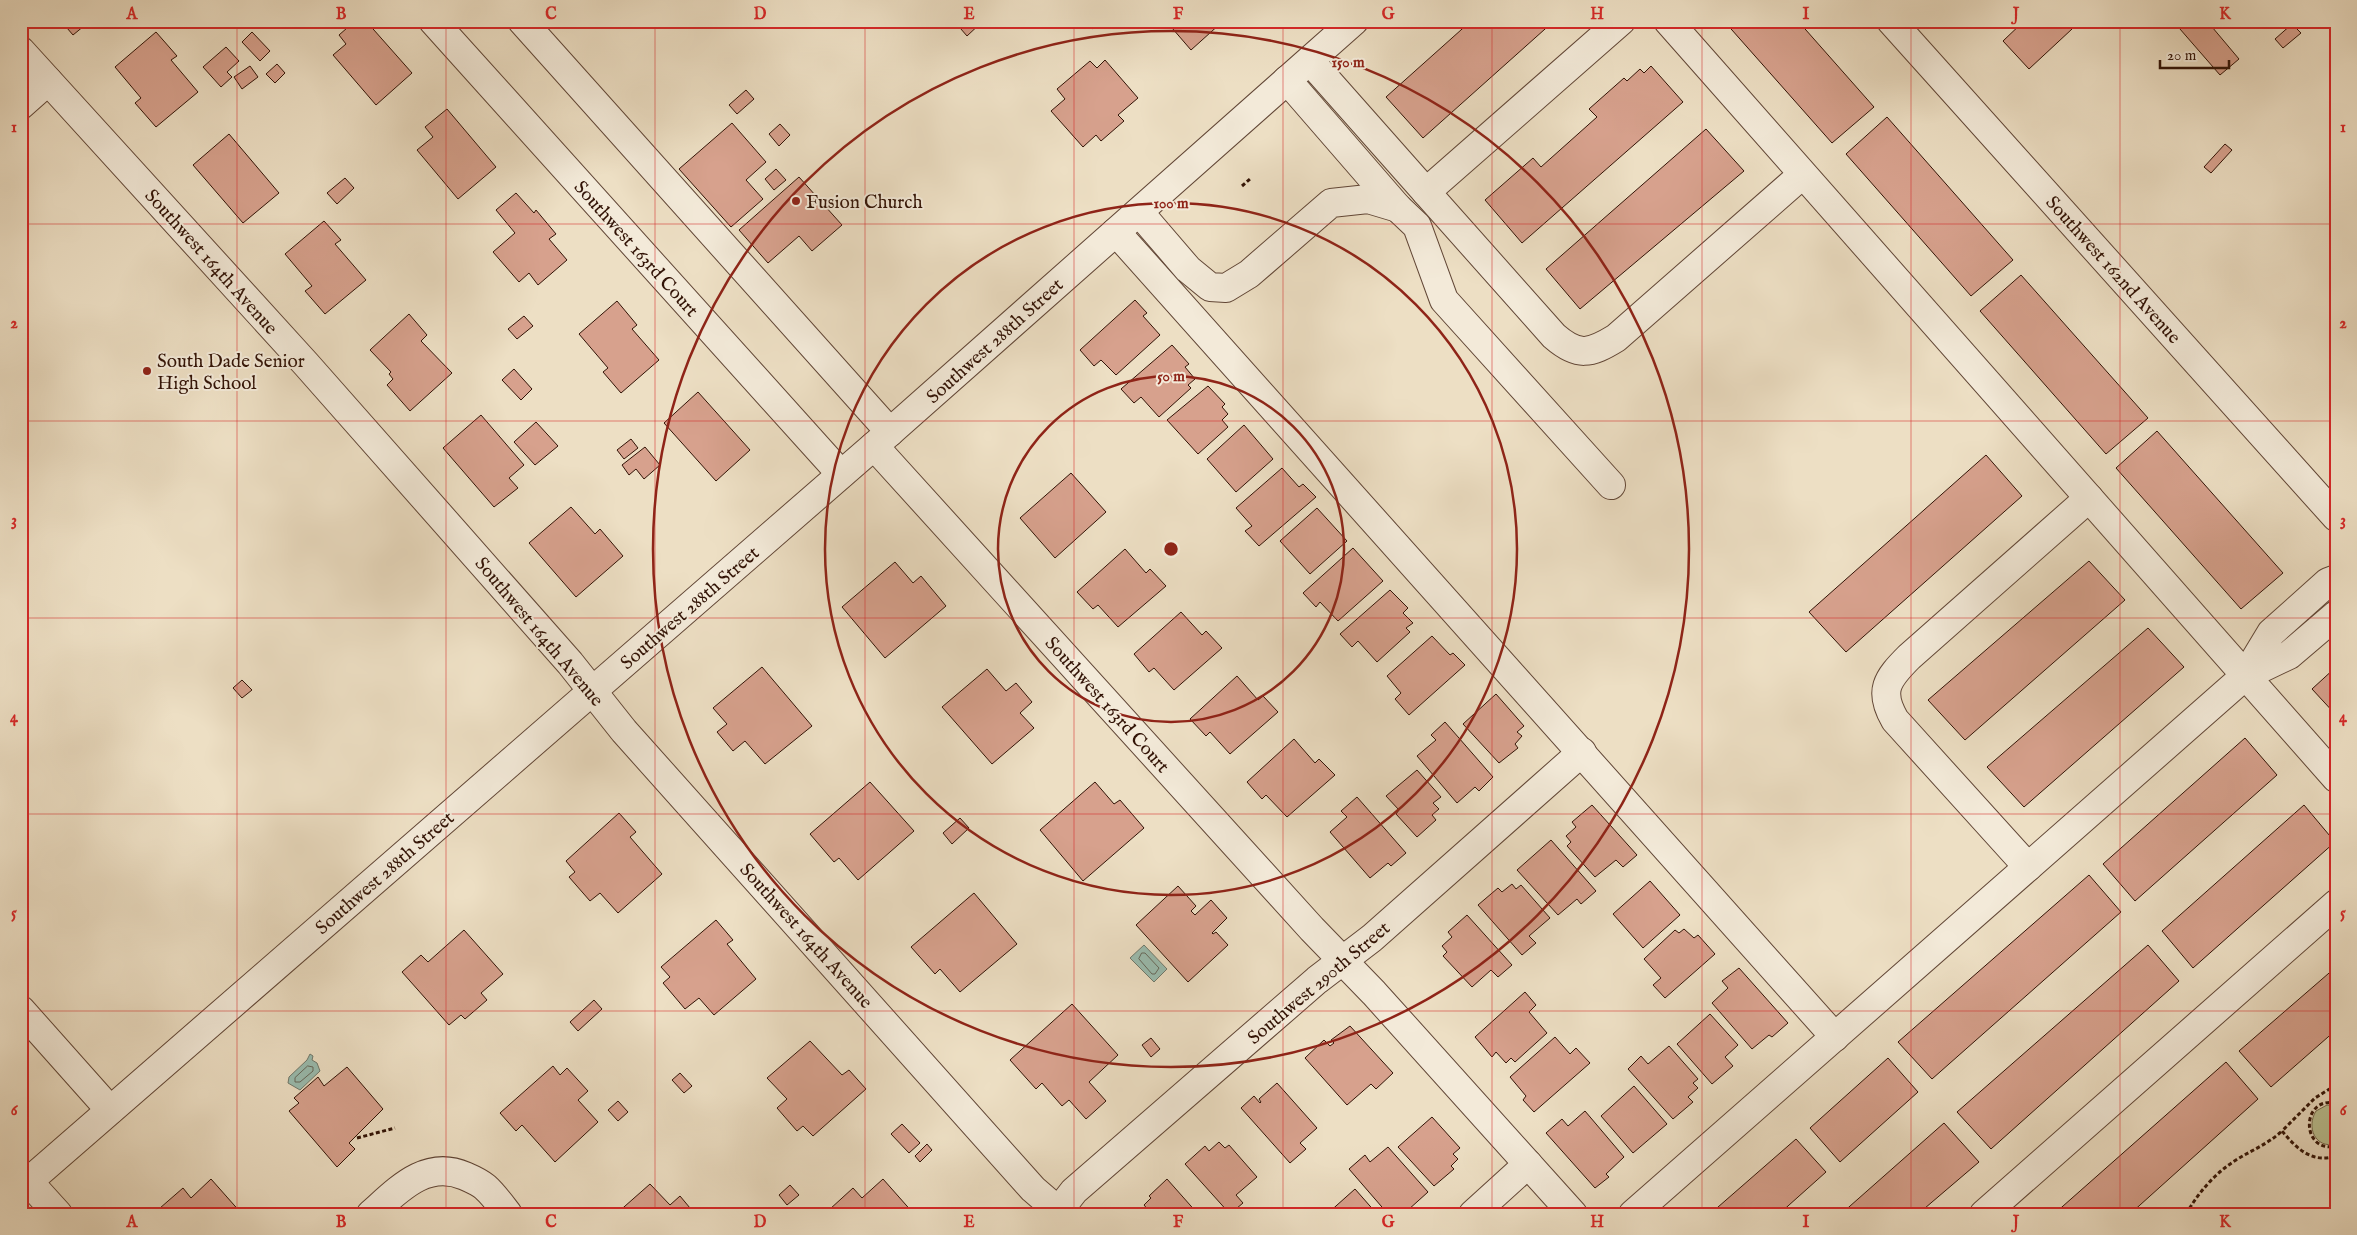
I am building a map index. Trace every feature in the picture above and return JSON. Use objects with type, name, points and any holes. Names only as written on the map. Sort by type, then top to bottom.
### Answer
[{"type":"street","name":"Southwest 163rd Court","points":[[433,21],[841,474]]},
{"type":"street","name":"Southwest 163rd Court","points":[[522,21],[882,439],[1342,962],[1374,993],[1572,1214]]},
{"type":"street","name":"Southwest 288th Street","points":[[25,1185],[882,439],[1354,21]]},
{"type":"street","points":[[1426,192],[1621,21]]},
{"type":"street","points":[[1668,21],[2336,778]]},
{"type":"street","name":"Southwest 162nd Avenue","points":[[1891,21],[2336,517]]},
{"type":"street","name":"Southwest 164th Avenue","points":[[21,51],[306,364],[566,658],[624,731],[1033,1189],[1059,1213]]},
{"type":"street","points":[[1310,61],[1554,336],[1567,348],[1581,352],[1598,349],[1616,338],[1802,175]]},
{"type":"street","points":[[1287,80],[1398,208],[1417,226],[1444,300],[1611,485]]},
{"type":"street","points":[[21,106],[48,81]]},
{"type":"street","points":[[1139,212],[1188,269],[1210,287],[1226,288],[1249,274],[1331,203],[1368,200],[1398,208]]},
{"type":"street","points":[[1116,232],[1836,1038]]},
{"type":"street","points":[[2028,867],[1895,720],[1888,708],[1885,694],[1888,682],[1909,657],[2089,498]]},
{"type":"street","points":[[2245,676],[2271,633],[2328,582],[2336,579]]},
{"type":"street","points":[[1633,1214],[1836,1038],[2245,676],[2289,655],[2336,615]]},
{"type":"street","name":"Southwest 290th Street","points":[[1059,1213],[1074,1191],[1317,980],[1372,938],[1582,752]]},
{"type":"street","points":[[1984,1214],[2336,904]]},
{"type":"street","points":[[21,1010],[110,1110]]},
{"type":"street","points":[[1473,1214],[1528,1164]]},
{"type":"street","points":[[371,1214],[410,1182],[428,1173],[442,1169],[459,1173],[484,1187],[508,1214]]},
{"type":"street","points":[[25,1185],[58,1214]]},
{"type":"path","points":[[1242,186],[1250,179]]},
{"type":"path","points":[[2186,1214],[2202,1191],[2219,1173],[2272,1140],[2309,1104],[2322,1093],[2336,1085]]},
{"type":"path","points":[[2282,1131],[2298,1149],[2308,1155],[2319,1158],[2334,1156],[2333,1146],[2322,1146],[2311,1136],[2308,1121],[2314,1110],[2326,1103],[2336,1104]]},
{"type":"path","points":[[2309,1104],[2314,1110]]},
{"type":"path","points":[[357,1138],[395,1128]]},
{"type":"green space","points":[[2327,1105],[2336,1106],[2336,1144],[2329,1145],[2318,1140],[2312,1130],[2313,1117],[2316,1111]]},
{"type":"water","points":[[1144,945],[1167,969],[1154,982],[1130,958]]},
{"type":"water","points":[[310,1054],[313,1056],[312,1060],[317,1063],[320,1071],[300,1090],[288,1083],[289,1077],[307,1060]]},
{"type":"building","points":[[61,21],[90,21],[73,35]]},
{"type":"building","points":[[355,21],[366,21],[412,73],[376,105],[333,55],[346,44],[339,35]]},
{"type":"building","points":[[954,21],[983,21],[967,36]]},
{"type":"building","points":[[1086,21],[1101,21],[1092,29]]},
{"type":"building","points":[[1166,21],[1218,21],[1221,23],[1191,50]]},
{"type":"building","points":[[1471,21],[1554,21],[1423,138],[1386,97]]},
{"type":"building","points":[[1724,21],[1798,21],[1874,107],[1832,143]]},
{"type":"building","points":[[2024,21],[2065,21],[2072,29],[2029,69],[2003,41]]},
{"type":"building","points":[[2173,21],[2207,21],[2239,59],[2220,75]]},
{"type":"building","points":[[2292,24],[2301,33],[2283,48],[2275,39]]},
{"type":"building","points":[[156,32],[177,56],[171,60],[198,92],[156,127],[135,103],[141,98],[115,67]]},
{"type":"building","points":[[252,32],[270,51],[260,61],[242,42]]},
{"type":"building","points":[[226,47],[239,61],[227,72],[232,77],[221,87],[203,67]]},
{"type":"building","points":[[1105,60],[1138,98],[1118,115],[1124,121],[1101,141],[1096,135],[1083,147],[1051,111],[1065,99],[1057,89],[1090,61],[1097,68]]},
{"type":"building","points":[[277,64],[285,73],[275,83],[266,74]]},
{"type":"building","points":[[250,66],[258,77],[242,89],[234,77]]},
{"type":"building","points":[[1651,66],[1683,102],[1522,243],[1485,200],[1533,158],[1541,167],[1597,117],[1589,109],[1624,78],[1627,81],[1640,69],[1644,73]]},
{"type":"building","points":[[746,90],[754,99],[737,114],[729,105]]},
{"type":"building","points":[[447,109],[496,167],[458,199],[417,150],[433,137],[425,127]]},
{"type":"building","points":[[1887,117],[2013,260],[1971,296],[1846,154]]},
{"type":"building","points":[[732,123],[766,162],[746,180],[763,199],[731,227],[679,169]]},
{"type":"building","points":[[780,124],[790,135],[779,146],[769,134]]},
{"type":"building","points":[[1706,129],[1744,171],[1580,309],[1546,269]]},
{"type":"building","points":[[229,134],[279,193],[243,223],[193,165]]},
{"type":"building","points":[[2225,144],[2232,150],[2211,173],[2204,167]]},
{"type":"building","points":[[776,169],[786,180],[774,190],[765,179]]},
{"type":"building","name":"Fusion Church","points":[[799,177],[842,225],[812,251],[799,236],[768,263],[739,230]]},
{"type":"building","points":[[345,178],[354,188],[337,204],[327,193]]},
{"type":"building","points":[[516,193],[534,213],[536,210],[556,234],[549,239],[567,260],[538,285],[529,273],[519,282],[493,252],[515,233],[496,210]]},
{"type":"building","points":[[324,221],[341,240],[335,244],[366,280],[325,314],[305,291],[312,286],[285,254]]},
{"type":"building","points":[[2021,275],[2148,418],[2106,454],[1980,311]]},
{"type":"building","points":[[1135,300],[1147,313],[1143,316],[1160,335],[1116,375],[1101,360],[1094,366],[1080,350]]},
{"type":"building","points":[[617,301],[637,325],[632,329],[659,360],[621,393],[603,372],[608,368],[579,334]]},
{"type":"building","points":[[409,314],[427,335],[421,341],[452,373],[410,411],[387,385],[393,379],[389,374],[391,372],[370,350]]},
{"type":"building","points":[[524,316],[533,326],[517,339],[508,329]]},
{"type":"building","points":[[1172,345],[1189,364],[1185,367],[1195,379],[1188,385],[1191,388],[1159,417],[1141,397],[1134,403],[1121,389]]},
{"type":"building","points":[[514,369],[532,389],[521,400],[502,380]]},
{"type":"building","points":[[1208,386],[1225,404],[1222,407],[1228,414],[1222,420],[1228,427],[1198,454],[1167,420]]},
{"type":"building","points":[[698,392],[750,450],[716,481],[664,423]]},
{"type":"building","points":[[481,415],[524,465],[509,478],[518,488],[494,507],[443,448]]},
{"type":"building","points":[[536,422],[558,446],[535,465],[514,442]]},
{"type":"building","points":[[1244,425],[1273,459],[1236,492],[1207,459]]},
{"type":"building","points":[[2157,431],[2283,573],[2241,609],[2116,468]]},
{"type":"building","points":[[631,439],[638,448],[624,459],[617,450]]},
{"type":"building","points":[[645,447],[660,465],[644,479],[636,469],[629,475],[622,465]]},
{"type":"building","points":[[1986,455],[2022,496],[1846,652],[1809,612]]},
{"type":"building","points":[[1282,468],[1299,487],[1303,484],[1316,497],[1259,546],[1245,531],[1252,526],[1236,508]]},
{"type":"building","points":[[1071,473],[1106,512],[1055,558],[1020,518]]},
{"type":"building","points":[[571,507],[595,534],[600,529],[623,556],[576,597],[529,543]]},
{"type":"building","points":[[1317,508],[1347,541],[1310,574],[1280,541]]},
{"type":"building","points":[[1353,548],[1383,581],[1338,621],[1320,602],[1316,607],[1303,593]]},
{"type":"building","points":[[1125,549],[1146,573],[1150,569],[1166,586],[1118,627],[1098,605],[1093,609],[1077,592]]},
{"type":"building","points":[[2089,561],[2125,600],[1965,740],[1928,700]]},
{"type":"building","points":[[895,562],[913,583],[921,576],[946,606],[885,658],[842,607]]},
{"type":"building","points":[[1390,590],[1408,608],[1403,613],[1413,623],[1406,628],[1410,632],[1377,662],[1358,641],[1352,647],[1340,634]]},
{"type":"building","points":[[1181,612],[1202,635],[1206,631],[1222,648],[1174,690],[1154,668],[1149,672],[1134,654]]},
{"type":"building","points":[[2148,628],[2184,667],[2024,807],[1987,767]]},
{"type":"building","points":[[1432,636],[1450,655],[1453,653],[1465,665],[1409,715],[1395,699],[1401,693],[1387,676]]},
{"type":"building","points":[[762,667],[812,726],[765,764],[745,741],[733,751],[717,732],[727,724],[713,708]]},
{"type":"building","points":[[2336,667],[2336,715],[2312,689]]},
{"type":"building","points":[[987,669],[1006,691],[1016,683],[1032,702],[1020,713],[1034,728],[992,764],[942,707]]},
{"type":"building","points":[[1237,676],[1258,700],[1263,696],[1278,712],[1230,754],[1210,732],[1206,736],[1190,719]]},
{"type":"building","points":[[242,680],[252,690],[242,698],[233,688]]},
{"type":"building","points":[[1496,694],[1524,726],[1517,732],[1522,736],[1515,744],[1518,748],[1499,763],[1463,724]]},
{"type":"building","points":[[1445,722],[1493,777],[1479,791],[1475,787],[1457,803],[1417,756],[1436,740],[1431,735]]},
{"type":"building","points":[[2245,738],[2277,775],[2135,901],[2103,864]]},
{"type":"building","points":[[1294,739],[1315,763],[1319,759],[1335,775],[1287,817],[1266,795],[1262,799],[1247,782]]},
{"type":"building","points":[[1417,770],[1441,797],[1433,803],[1439,809],[1432,815],[1436,820],[1417,837],[1396,814],[1399,810],[1386,796]]},
{"type":"building","points":[[870,782],[914,831],[858,880],[839,858],[834,862],[810,834]]},
{"type":"building","points":[[1095,782],[1114,804],[1120,800],[1144,828],[1083,881],[1040,830]]},
{"type":"building","points":[[1357,797],[1406,853],[1391,866],[1388,863],[1370,878],[1330,832],[1347,817],[1341,811]]},
{"type":"building","points":[[1592,805],[1637,855],[1623,867],[1616,860],[1595,877],[1567,846],[1571,842],[1566,836],[1576,827],[1572,822]]},
{"type":"building","points":[[2304,805],[2335,842],[2193,968],[2162,931]]},
{"type":"building","points":[[619,813],[636,832],[630,837],[662,874],[618,913],[600,893],[590,901],[569,877],[575,872],[566,861]]},
{"type":"building","points":[[960,818],[969,828],[952,844],[943,833]]},
{"type":"building","points":[[1551,840],[1596,891],[1581,904],[1577,899],[1558,915],[1517,870]]},
{"type":"building","points":[[2089,875],[2121,912],[1932,1079],[1898,1042]]},
{"type":"building","points":[[1650,881],[1680,915],[1643,948],[1613,914]]},
{"type":"building","points":[[1512,884],[1516,889],[1521,885],[1550,918],[1529,936],[1536,943],[1522,955],[1478,905],[1498,888],[1502,892]]},
{"type":"building","points":[[1178,886],[1196,906],[1191,911],[1195,915],[1211,900],[1227,918],[1212,933],[1216,932],[1228,945],[1188,982],[1136,925]]},
{"type":"building","points":[[974,893],[1017,944],[960,992],[940,969],[935,974],[911,947]]},
{"type":"building","points":[[1467,915],[1512,965],[1498,977],[1491,970],[1472,987],[1443,956],[1447,952],[1442,946],[1452,937],[1448,932]]},
{"type":"building","points":[[716,920],[733,940],[727,944],[756,979],[714,1015],[699,998],[685,1009],[663,983],[670,977],[661,967]]},
{"type":"building","points":[[1684,929],[1694,938],[1698,935],[1715,954],[1665,998],[1653,985],[1661,978],[1644,959],[1675,930],[1679,933]]},
{"type":"building","points":[[464,930],[503,974],[481,993],[487,1000],[465,1019],[461,1015],[449,1025],[402,972],[421,955],[428,962]]},
{"type":"building","points":[[2148,945],[2179,981],[1991,1149],[1957,1112]]},
{"type":"building","points":[[2336,967],[2336,1030],[2271,1087],[2239,1051]]},
{"type":"building","points":[[1739,968],[1788,1023],[1772,1037],[1769,1035],[1752,1049],[1712,1003],[1728,988],[1722,981]]},
{"type":"building","points":[[1525,992],[1536,1005],[1529,1012],[1547,1033],[1515,1062],[1511,1058],[1506,1063],[1496,1052],[1492,1057],[1475,1037]]},
{"type":"building","points":[[594,1000],[602,1009],[578,1031],[570,1022]]},
{"type":"building","points":[[1072,1004],[1118,1055],[1089,1082],[1106,1101],[1086,1119],[1069,1100],[1062,1106],[1042,1083],[1036,1089],[1010,1060]]},
{"type":"building","points":[[1710,1014],[1738,1045],[1725,1057],[1733,1066],[1712,1084],[1677,1044]]},
{"type":"building","points":[[1350,1026],[1393,1073],[1376,1089],[1371,1084],[1347,1105],[1305,1058],[1324,1040],[1330,1046],[1334,1043],[1331,1040]]},
{"type":"building","points":[[1555,1037],[1570,1054],[1576,1048],[1590,1063],[1534,1112],[1523,1100],[1526,1096],[1510,1077]]},
{"type":"building","points":[[1151,1038],[1160,1049],[1151,1057],[1142,1045]]},
{"type":"building","points":[[810,1041],[842,1075],[849,1070],[866,1089],[813,1136],[803,1126],[797,1131],[777,1108],[787,1099],[767,1078]]},
{"type":"building","points":[[1669,1046],[1698,1079],[1693,1083],[1698,1088],[1688,1097],[1693,1102],[1673,1119],[1628,1069],[1641,1056],[1648,1064]]},
{"type":"building","points":[[1888,1058],[1918,1092],[1840,1162],[1810,1128]]},
{"type":"building","points":[[2226,1062],[2258,1099],[2130,1214],[2054,1214]]},
{"type":"building","points":[[553,1066],[560,1075],[567,1068],[588,1091],[578,1100],[598,1122],[555,1162],[522,1125],[516,1131],[500,1113]]},
{"type":"building","points":[[347,1067],[383,1109],[349,1143],[355,1149],[337,1167],[289,1111],[299,1103],[294,1098],[318,1077],[324,1086]]},
{"type":"building","points":[[680,1073],[692,1086],[684,1093],[672,1080]]},
{"type":"building","points":[[1277,1083],[1317,1128],[1300,1143],[1306,1149],[1290,1163],[1241,1108],[1254,1096],[1260,1103],[1259,1099]]},
{"type":"building","points":[[1634,1086],[1667,1124],[1633,1153],[1601,1116]]},
{"type":"building","points":[[618,1101],[628,1112],[618,1121],[608,1110]]},
{"type":"building","points":[[1585,1111],[1624,1157],[1606,1174],[1609,1177],[1595,1188],[1546,1133],[1562,1119],[1568,1126]]},
{"type":"building","points":[[1432,1117],[1460,1148],[1453,1154],[1458,1159],[1451,1166],[1454,1169],[1434,1186],[1398,1147]]},
{"type":"building","points":[[1944,1123],[1979,1162],[1918,1214],[1841,1214]]},
{"type":"building","points":[[902,1124],[920,1143],[909,1153],[891,1134]]},
{"type":"building","points":[[1796,1139],[1826,1172],[1779,1214],[1710,1214]]},
{"type":"building","points":[[1219,1142],[1225,1148],[1229,1145],[1257,1177],[1236,1195],[1243,1203],[1230,1214],[1185,1164],[1205,1146],[1209,1151]]},
{"type":"building","points":[[927,1144],[932,1150],[920,1162],[915,1156]]},
{"type":"building","points":[[1388,1147],[1428,1192],[1408,1210],[1411,1214],[1388,1214],[1349,1169],[1365,1155],[1370,1162]]},
{"type":"building","points":[[211,1179],[242,1214],[164,1214],[160,1208],[183,1188],[191,1198]]},
{"type":"building","points":[[883,1179],[914,1214],[833,1214],[830,1209],[853,1188],[862,1198]]},
{"type":"building","points":[[1167,1179],[1198,1214],[1146,1214],[1149,1211],[1144,1205],[1151,1198],[1149,1196]]},
{"type":"building","points":[[650,1184],[670,1205],[680,1196],[695,1214],[616,1214]]},
{"type":"building","points":[[790,1185],[799,1195],[787,1205],[779,1195]]},
{"type":"building","points":[[1355,1189],[1377,1214],[1327,1214]]},
{"type":"place","name":"Fusion Church","points":[[796,201]]},
{"type":"place","name":"South Dade Senior High School","points":[[147,371]]}]
